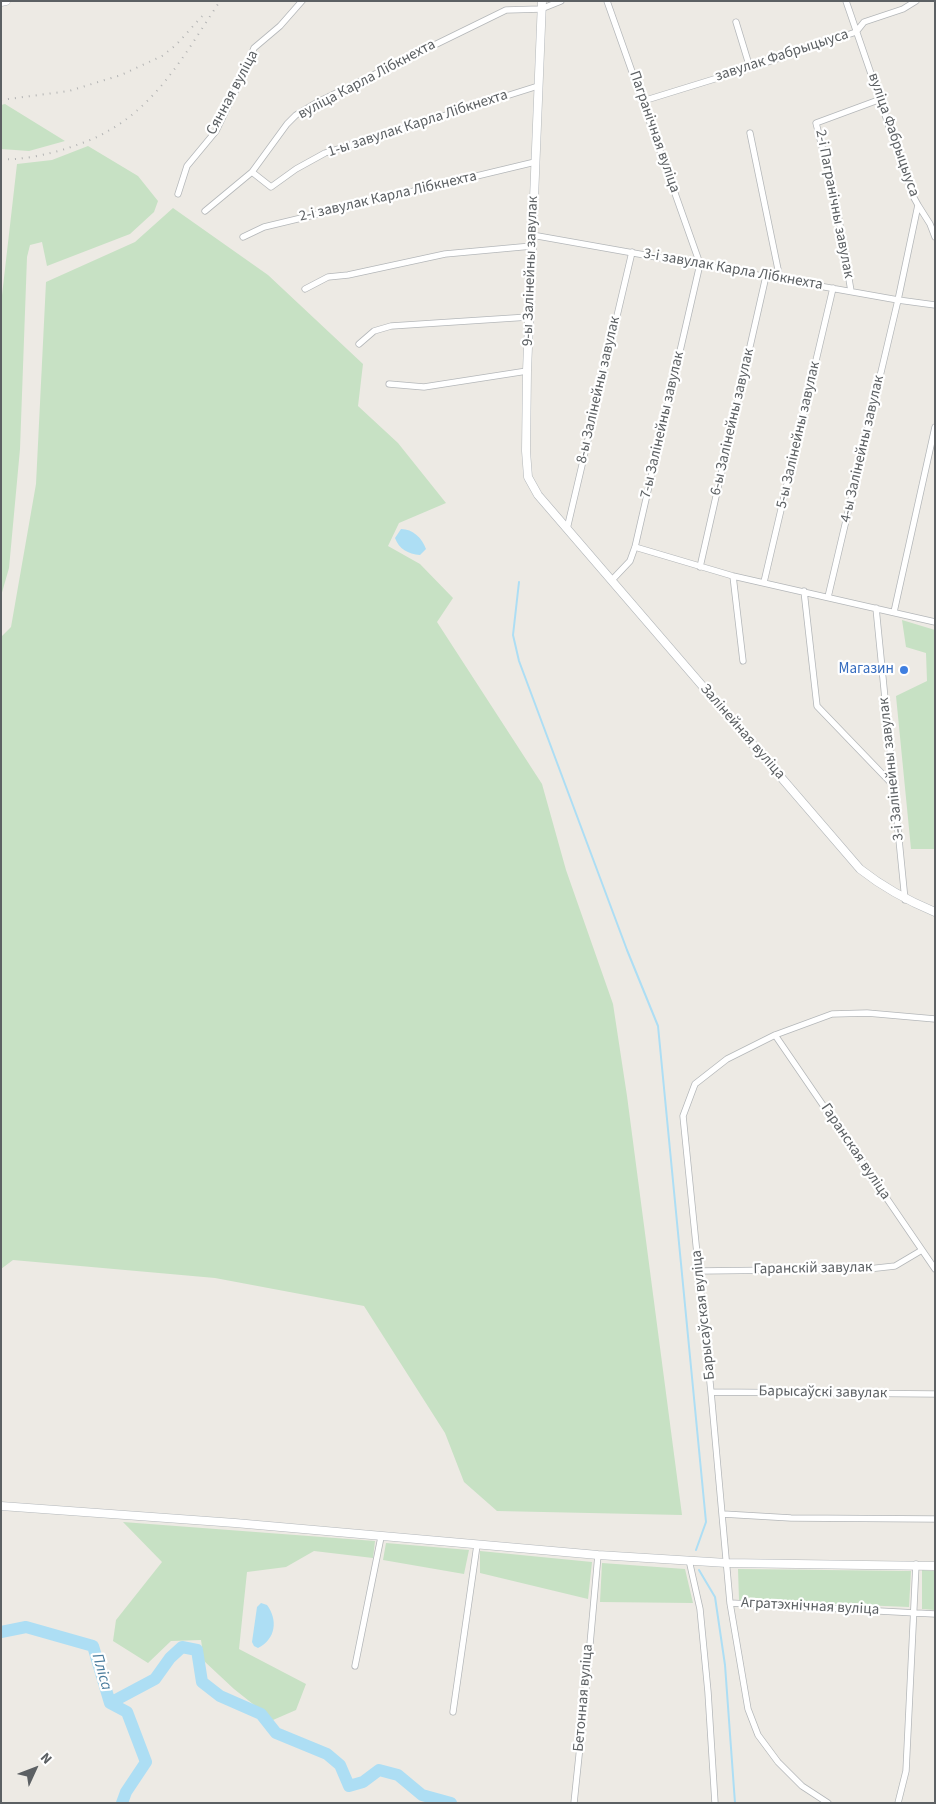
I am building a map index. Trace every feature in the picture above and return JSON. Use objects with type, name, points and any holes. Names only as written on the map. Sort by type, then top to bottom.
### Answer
[{"type":"street","points":[[1,2],[6,1]]},
{"type":"street","name":"Сянная вуліца","points":[[178,194],[187,166],[216,131],[246,70],[254,48],[280,26],[302,1]]},
{"type":"street","name":"вуліца Карла Лібкнехта","points":[[205,211],[252,172],[286,124],[296,115],[316,103],[506,10],[561,1]]},
{"type":"street","name":"Пагранічная вуліца","points":[[607,1],[700,264]]},
{"type":"street","name":"вуліца Фабрыцыуса","points":[[846,1],[913,196],[918,205],[898,300]]},
{"type":"street","name":"завулак Фабрыцыуса","points":[[643,101],[750,68],[856,32],[864,22],[903,8],[916,1]]},
{"type":"street","name":"9-ы Залінейны завулак","points":[[542,5],[527,371],[526,451],[528,477],[538,495],[566,529]]},
{"type":"street","points":[[736,22],[750,68]]},
{"type":"street","name":"1-ы завулак Карла Лібкнехта","points":[[252,172],[271,187],[296,169],[325,153],[538,86]]},
{"type":"street","name":"2-і Пагранічны завулак","points":[[851,291],[836,202],[816,123],[881,99]]},
{"type":"street","points":[[750,133],[780,279]]},
{"type":"street","name":"2-і завулак Карла Лібкнехта","points":[[243,237],[264,227],[535,162]]},
{"type":"street","points":[[918,205],[930,224],[935,237]]},
{"type":"street","name":"3-і завулак Карла Лібкнехта","points":[[532,235],[935,305]]},
{"type":"street","points":[[305,289],[328,277],[348,275],[445,254],[532,246]]},
{"type":"street","name":"8-ы Залінейны завулак","points":[[566,529],[632,252]]},
{"type":"street","name":"7-ы Залінейны завулак","points":[[612,580],[630,561],[635,547],[700,264]]},
{"type":"street","name":"6-ы Залінейны завулак","points":[[700,567],[766,276]]},
{"type":"street","name":"5-ы Залінейны завулак","points":[[764,582],[833,288]]},
{"type":"street","name":"4-ы Залінейны завулак","points":[[828,597],[898,300]]},
{"type":"street","points":[[359,344],[374,331],[391,326],[529,317]]},
{"type":"street","points":[[388,384],[424,387],[527,371]]},
{"type":"street","points":[[894,612],[935,427]]},
{"type":"street","name":"Залінейная вуліца","points":[[566,529],[612,580],[860,870],[905,900],[935,912]]},
{"type":"street","points":[[635,547],[734,576],[935,622]]},
{"type":"street","points":[[734,576],[743,661]]},
{"type":"street","points":[[804,591],[817,706],[892,785]]},
{"type":"street","name":"3-і Залінейны завулак","points":[[876,608],[892,785],[905,900]]},
{"type":"street","points":[[775,1035],[832,1014],[867,1013],[935,1020]]},
{"type":"street","name":"Барысаўская вуліца","points":[[730,1603],[712,1392],[683,1116],[695,1084],[728,1059],[775,1035]]},
{"type":"street","name":"Гаранская вуліца","points":[[775,1035],[935,1269]]},
{"type":"street","name":"Гаранскій завулак","points":[[699,1271],[868,1269],[895,1266],[922,1250]]},
{"type":"street","name":"Барысаўскі завулак","points":[[712,1392],[935,1394]]},
{"type":"street","points":[[1,1506],[235,1523],[598,1555],[727,1563],[916,1564],[935,1566]]},
{"type":"street","points":[[723,1514],[791,1518],[935,1519]]},
{"type":"street","points":[[354,1666],[381,1537]]},
{"type":"street","points":[[453,1712],[477,1545]]},
{"type":"street","name":"Бетонная вуліца","points":[[574,1803],[598,1555]]},
{"type":"street","points":[[689,1560],[700,1609],[708,1692],[715,1803]]},
{"type":"street","points":[[898,1803],[906,1771],[916,1564]]},
{"type":"street","name":"Агратэхнічная вуліца","points":[[828,1803],[802,1786],[778,1762],[758,1735],[748,1709],[730,1603],[935,1614]]},
{"type":"green space","points":[[5,104],[65,141],[29,151],[1,149],[1,105]]},
{"type":"green space","points":[[88,146],[138,176],[158,201],[154,212],[130,234],[47,266],[42,242],[30,245],[27,257],[20,449],[9,568],[1,596],[1,304],[17,164],[52,160]]},
{"type":"green space","points":[[173,208],[268,275],[363,364],[358,406],[398,443],[446,503],[399,523],[388,546],[420,564],[453,598],[437,622],[542,784],[566,870],[613,1004],[627,1096],[682,1515],[497,1511],[464,1482],[445,1433],[364,1306],[215,1278],[13,1260],[1,1269],[1,637],[11,627],[36,484],[46,282],[135,242]]},
{"type":"green space","points":[[902,620],[935,630],[935,849],[911,849],[896,696],[927,681],[926,653],[906,647]]},
{"type":"green space","points":[[123,1522],[375,1541],[373,1558],[314,1551],[286,1567],[247,1572],[239,1649],[306,1684],[296,1710],[273,1720],[234,1689],[204,1661],[201,1640],[171,1641],[148,1663],[113,1641],[116,1620],[162,1562]]},
{"type":"green space","points":[[386,1543],[469,1550],[464,1574],[383,1560]]},
{"type":"green space","points":[[480,1551],[592,1562],[588,1599],[480,1573]]},
{"type":"green space","points":[[602,1563],[685,1569],[693,1603],[600,1602]]},
{"type":"green space","points":[[738,1569],[911,1571],[909,1607],[739,1600]]},
{"type":"green space","points":[[922,1570],[935,1571],[935,1610],[922,1609]]},
{"type":"water","points":[[401,529],[413,532],[422,541],[426,549],[420,555],[408,552],[399,545],[395,538]]},
{"type":"water","points":[[261,1603],[267,1605],[271,1611],[274,1623],[269,1640],[258,1648],[252,1642],[257,1607]]},
{"type":"waterway","points":[[519,582],[513,635],[519,661],[627,950],[658,1026],[706,1522],[696,1550]]},
{"type":"waterway","points":[[699,1570],[715,1597],[725,1665],[735,1803]]},
{"type":"waterway","name":"Пліса","points":[[1,1632],[26,1627],[93,1646],[110,1703],[127,1712],[146,1762],[126,1792],[122,1803]]},
{"type":"waterway","points":[[110,1703],[155,1679],[170,1658],[182,1647],[197,1650],[202,1682],[220,1696],[261,1714],[276,1733],[327,1754],[340,1765],[349,1786],[363,1782],[379,1770],[398,1775],[422,1795],[451,1803]]},
{"type":"railway","points":[[1,159],[33,157],[65,149],[98,136],[126,119],[143,106],[171,74],[220,1]]},
{"type":"railway","points":[[1,100],[69,91],[121,75],[162,56],[176,45],[204,14]]},
{"type":"place","name":"Магазин","points":[[904,670]]}]
